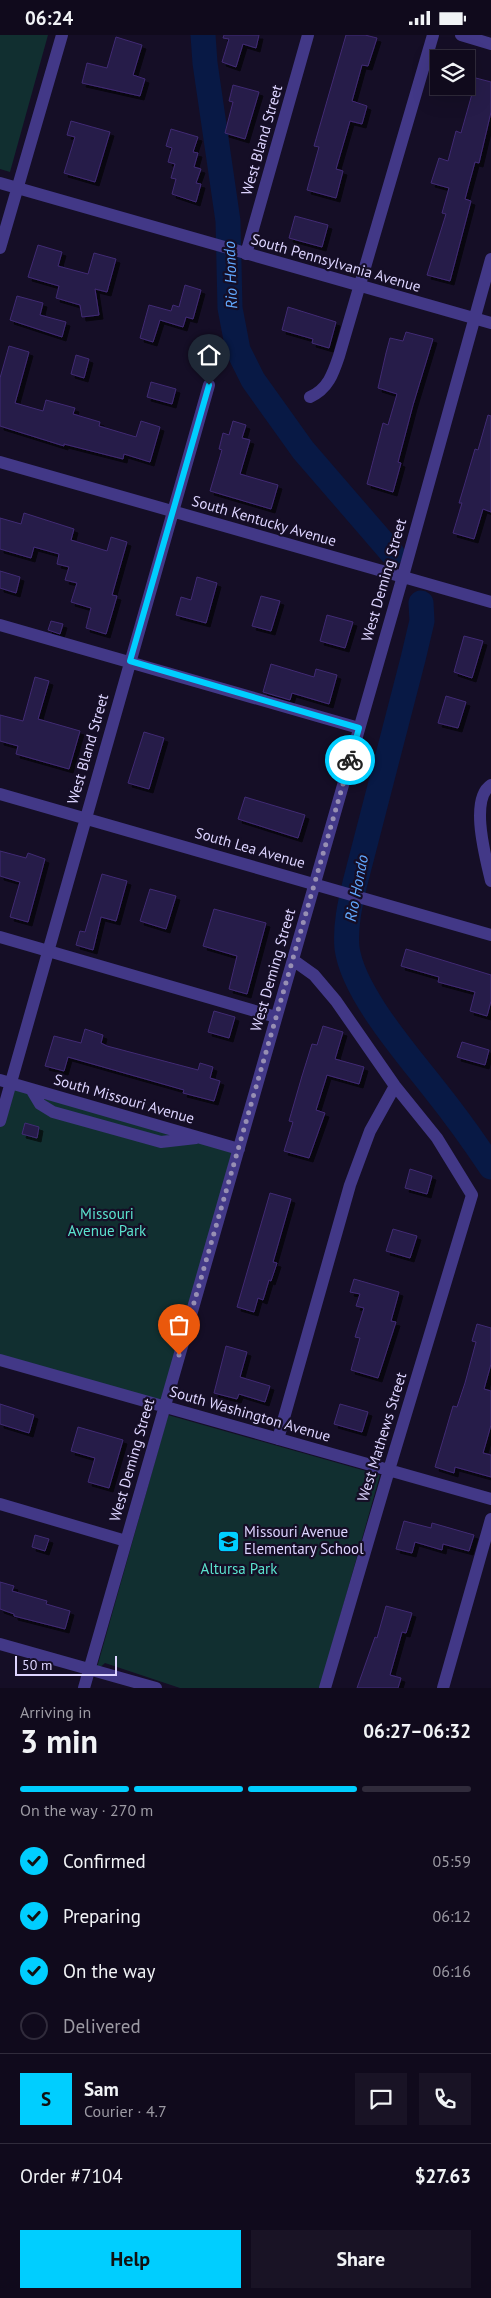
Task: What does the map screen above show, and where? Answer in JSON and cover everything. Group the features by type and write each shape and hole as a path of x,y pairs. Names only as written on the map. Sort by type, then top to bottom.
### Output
{"street":[{"path":"0,248 62,35"},
{"name":"West Bland Street","path":"246,254 308,35"},
{"path":"310,397 319,393 327,385 333,374 433,35"},
{"path":"461,35 491,44"},
{"name":"South Pennsylvania Avenue","path":"0,183 218,247 491,323"},
{"name":"West Deming Street","path":"84,1688 403,577 491,259"},
{"name":"West Bland Street","path":"0,1121 5,1082 49,950 209,385"},
{"name":"South Kentucky Avenue","path":"0,462 491,602"},
{"path":"0,625 359,728"},
{"path":"491,785 484,790 480,798 482,836 491,881"},
{"name":"South Lea Avenue","path":"0,794 341,892 491,932"},
{"path":"0,937 276,1017"},
{"path":"278,1439 350,1185 370,1131 395,1086 325,988 314,975 293,960"},
{"name":"South Missouri Avenue","path":"5,1082 238,1149"},
{"name":"West Mathews Street","path":"325,1688 388,1470 472,1195 437,1138 395,1086"},
{"name":"South Washington Avenue","path":"0,1360 491,1499"},
{"path":"0,1504 126,1541"},
{"path":"443,1688 491,1519"},
{"path":"0,1644 156,1688"}],"green space":[{"path":"0,35 48,35 10,172 0,169"},
{"name":"Missouri Avenue Park","path":"11,1084 239,1149 164,1407 0,1360 0,1121"},
{"name":"Altursa Park","path":"168,1415 380,1475 320,1688 180,1688 105,1663 96,1671"}],"building":[{"path":"224,35 259,35 256,48 243,44 236,67 222,62 229,39 223,38"},
{"path":"346,35 365,35 377,38 368,66 362,65 352,101 367,106 362,124 350,121 336,169 343,171 336,198 307,190 319,147 314,146"},
{"path":"116,37 142,45 133,75 145,79 140,96 82,83 87,63 107,68"},
{"path":"475,78 491,82 491,112 479,163 475,162 465,199 471,201 450,281 427,275 446,214 442,213 449,188 431,183 439,158 448,161 456,131 461,133 472,95 475,95"},
{"path":"233,85 259,92 245,139 225,133 233,102 229,101"},
{"path":"71,121 110,132 95,182 64,173 75,137 67,135"},
{"path":"171,129 198,137 193,152 198,153 194,167 201,169 196,183 201,184 196,202 172,194 176,179 171,178 175,164 168,162 172,148 166,146"},
{"path":"295,216 328,225 322,247 289,238"},
{"path":"38,245 62,252 58,266 88,274 94,253 116,259 107,292 95,289 99,315 82,317 80,305 56,298 59,286 28,277"},
{"path":"185,285 201,290 193,319 186,317 183,327 160,320 153,342 140,338 149,305 171,311 173,305 179,307"},
{"path":"17,296 43,303 40,315 66,322 62,337 10,320"},
{"path":"288,307 336,322 329,348 312,343 313,339 282,330"},
{"path":"406,332 433,339 398,462 401,463 393,492 367,484 383,423 388,425 397,394 378,388 386,353 390,338 403,341"},
{"path":"9,346 29,352 15,403 43,411 46,400 75,408 73,414 100,422 99,426 136,437 141,421 160,427 150,462 124,454 123,459 64,444 64,446 0,426 0,378"},
{"path":"76,355 89,359 84,378 71,374"},
{"path":"151,382 176,389 172,404 147,397"},
{"path":"488,415 491,416 491,512 483,509 474,539 453,533 462,503 459,503 475,449 478,450"},
{"path":"233,421 246,425 242,438 250,440 240,474 278,485 271,509 210,491 222,450 219,449 223,433 229,435"},
{"path":"24,513 74,529 71,540 107,551 111,537 127,542 112,595 117,596 106,634 86,628 91,608 71,602 77,583 65,580 69,567 57,564 59,554 34,547 31,558 0,549 0,518 21,524"},
{"path":"0,571 20,577 16,593 0,588"},
{"path":"197,577 217,583 206,623 176,615 181,597 191,600"},
{"path":"261,596 280,601 271,631 252,626"},
{"path":"327,615 353,622 345,648 320,641"},
{"path":"51,621 63,624 60,634 48,630"},
{"path":"464,636 483,641 472,678 454,672"},
{"path":"271,664 314,677 316,669 337,675 329,704 292,693 290,700 263,692"},
{"path":"35,677 49,681 38,719 80,731 69,769 16,754 18,746 0,741 0,715 23,721"},
{"path":"446,696 466,702 458,728 438,723"},
{"path":"144,732 164,738 149,789 128,783"},
{"path":"245,797 305,815 298,838 238,819"},
{"path":"0,851 26,858 28,853 45,859 28,922 10,917 20,882 0,876"},
{"path":"102,874 127,881 116,921 101,917 93,950 76,945 80,931 85,932"},
{"path":"150,889 176,896 166,929 140,921"},
{"path":"214,909 266,923 247,994 229,989 237,956 203,946"},
{"path":"406,949 491,975 491,1001 487,1016 470,1011 475,992 438,982 439,977 401,966"},
{"path":"214,1011 235,1017 229,1038 208,1032"},
{"path":"323,1026 343,1032 335,1059 364,1067 359,1084 327,1075 316,1110 325,1113 309,1158 284,1151 293,1122 289,1121 302,1076 312,1044 317,1045"},
{"path":"85,1029 103,1035 101,1043 107,1046 198,1070 200,1063 213,1067 210,1078 220,1081 214,1101 183,1093 184,1090 68,1057 64,1071 45,1066 54,1036 81,1043"},
{"path":"462,1042 489,1050 485,1065 457,1057"},
{"path":"25,1123 39,1127 37,1138 22,1134"},
{"path":"410,1169 432,1176 427,1194 405,1188"},
{"path":"270,1193 291,1199 273,1262 277,1263 263,1300 258,1298 254,1312 237,1307"},
{"path":"393,1229 417,1236 410,1258 386,1251"},
{"path":"354,1279 399,1292 391,1321 396,1322 378,1378 351,1370 360,1338 355,1337 364,1308 356,1306 360,1294 350,1292"},
{"path":"477,1324 491,1328 491,1364 484,1389 491,1391 491,1425 483,1453 491,1455 491,1477 455,1467 454,1473 435,1467 453,1406 457,1407 465,1383 476,1342 472,1341"},
{"path":"226,1346 247,1352 240,1377 270,1386 265,1402 239,1394 237,1399 214,1393"},
{"path":"0,1404 34,1415 29,1433 0,1424"},
{"path":"340,1404 368,1412 362,1432 334,1424"},
{"path":"78,1427 123,1440 109,1488 88,1482 95,1458 71,1451"},
{"path":"404,1521 431,1528 432,1523 474,1535 469,1551 443,1544 442,1550 415,1542 412,1553 396,1549"},
{"path":"35,1535 49,1539 45,1551 32,1547"},
{"path":"0,1582 14,1586 12,1591 47,1601 46,1604 70,1611 65,1629 14,1616 14,1614 0,1609"},
{"path":"386,1606 412,1613 406,1633 402,1632 390,1675 401,1678 398,1688 357,1688 375,1637 377,1638"}],"waterway":[{"name":"Rio Hondo","path":"203,35 205,63 228,221 230,308 238,350 253,380 303,450 392,553"},
{"name":"Rio Hondo","path":"421,603 422,621 351,899 347,923 347,948 351,966 370,1003 396,1041 457,1118 491,1167"}],"way so far":[{"path":"179,1355 350,760"}],"place":[{"name":"Missouri Avenue Elementary School","path":"228,1541"}],"route":[{"path":"209,385 130,661 359,728 350,760"}]}
